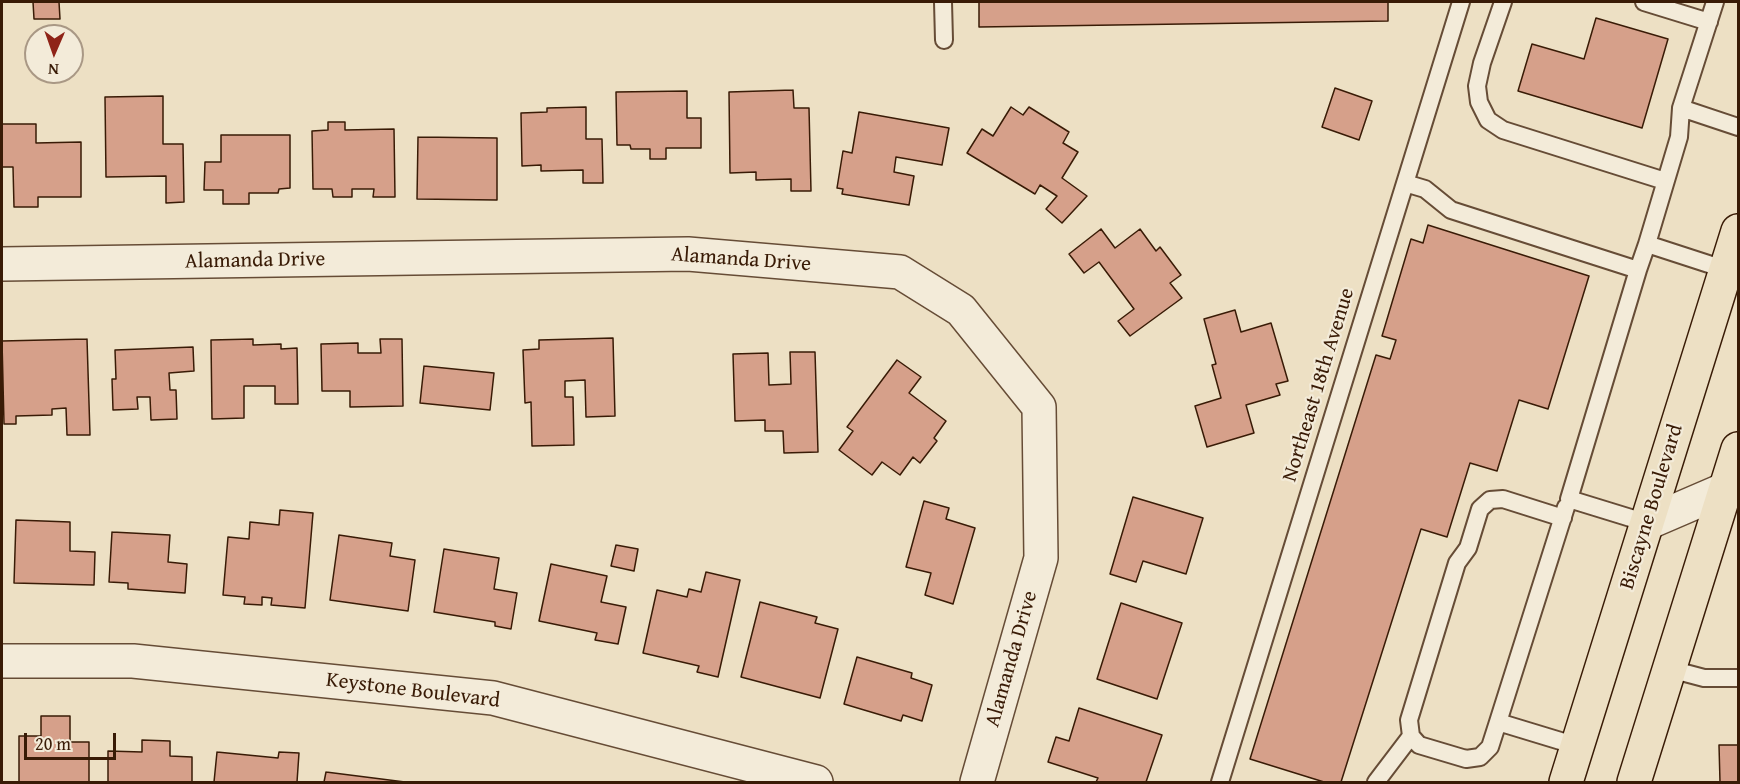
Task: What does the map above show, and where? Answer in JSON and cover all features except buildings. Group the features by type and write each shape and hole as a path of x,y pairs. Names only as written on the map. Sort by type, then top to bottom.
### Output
{"main road":[{"name":"Biscayne Boulevard","path":"1566,783 1738,231"},
{"path":"1634,783 1670,669 1732,489 1738,449"}],"street":[{"name":"Alamanda Drive","path":"2,264 688,254 900,272 961,310 1039,407 1041,558 977,783"},
{"path":"1647,523 1732,489"},
{"name":"Keystone Boulevard","path":"2,661 133,661 493,698 816,783"}],"lane":[{"path":"943,2 944,40"},
{"name":"Northeast 18th Avenue","path":"1220,783 1461,2"},
{"path":"1503,2 1482,63 1477,86 1479,102 1488,120 1503,130 1665,182"},
{"path":"1644,2 1709,22"},
{"path":"1563,518 1503,499 1490,500 1480,509 1468,548 1457,562 1409,720 1411,736 1419,745 1466,759 1480,757 1490,747 1563,518 1569,499 1647,244 1679,137 1682,108 1715,2"},
{"path":"1682,108 1738,127"},
{"path":"1405,183 1425,189 1451,210 1638,270"},
{"path":"1647,244 1726,270"},
{"path":"1569,499 1647,523"},
{"path":"1670,669 1704,678 1738,678"},
{"path":"1498,722 1577,746"},
{"path":"1376,783 1411,736"}]}
